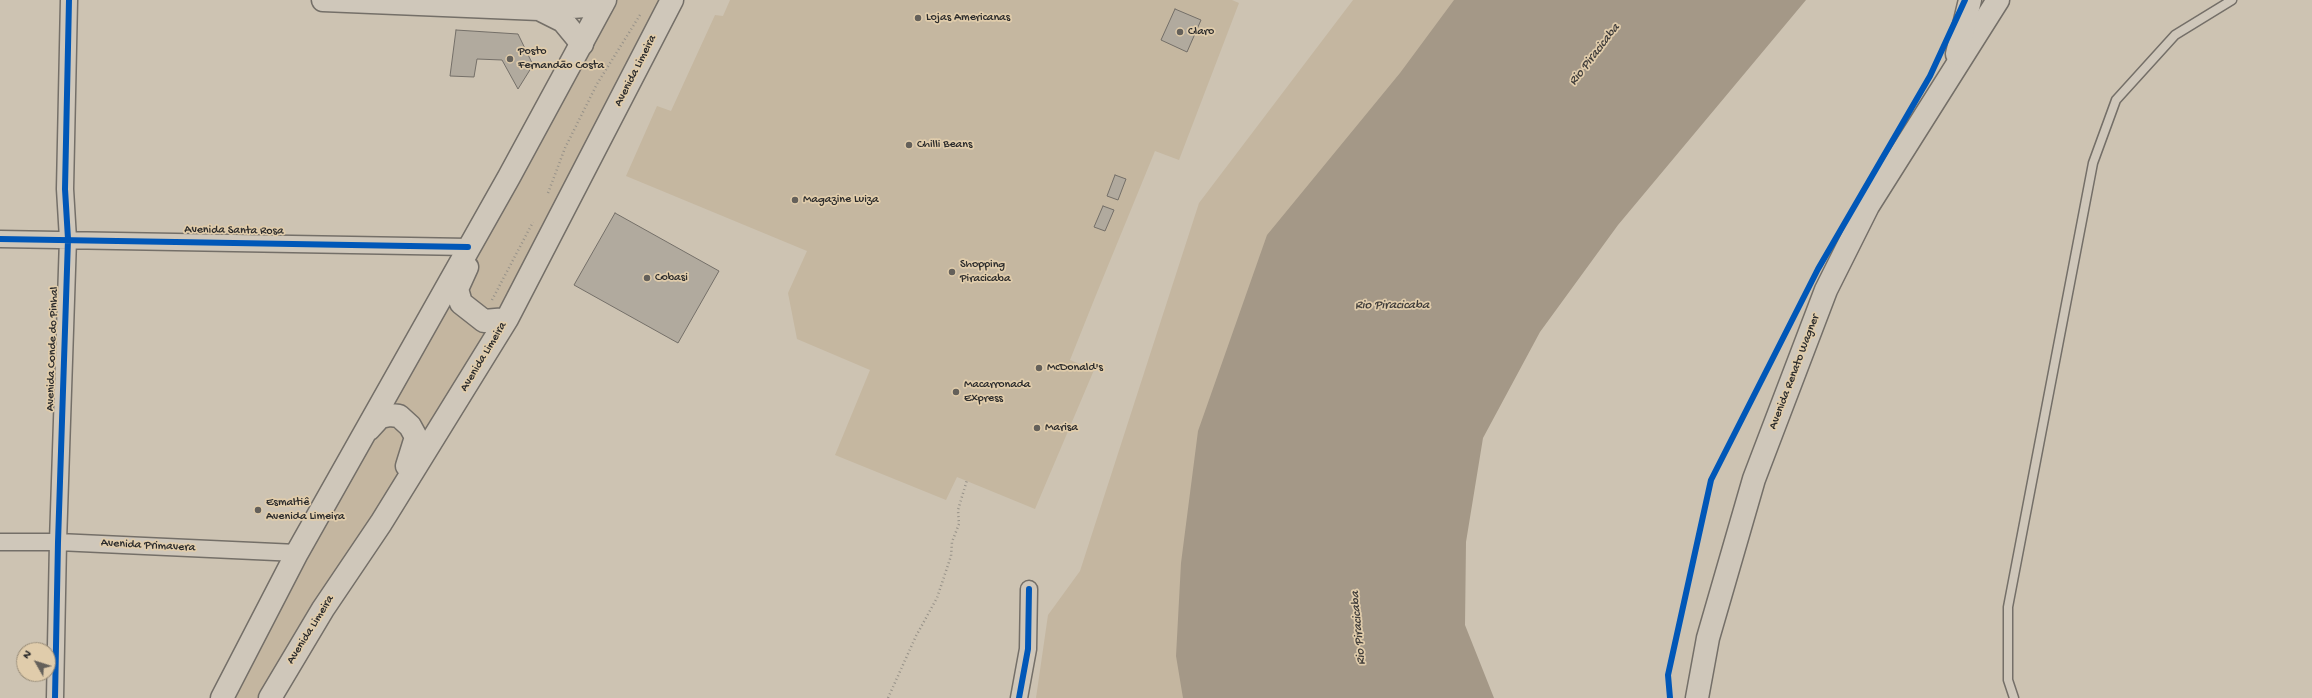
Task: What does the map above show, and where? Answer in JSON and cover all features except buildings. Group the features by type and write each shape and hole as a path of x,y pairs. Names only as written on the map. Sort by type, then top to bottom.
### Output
{"main road":[{"path":"323,0 539,9 606,2"},
{"name":"Avenida Limeira","path":"270,698 323,609 381,523 507,319 672,0"},
{"path":"1955,63 1970,0"},
{"name":"Avenida Renato Wagner","path":"1955,63 1987,0"},
{"name":"Avenida Renato Wagner","path":"1697,698 1708,638 1754,479 1826,290 1868,206 1955,63 1998,0"},
{"path":"222,698 296,553 509,177 606,2"},
{"path":"539,9 562,21 582,44"},
{"path":"507,319 484,321 480,319 461,303 457,289 509,177"},
{"path":"364,433 380,417 390,415 399,416 410,426 416,437 412,454 381,523"}],"street":[{"name":"Avenida Conde do Pinhal","path":"55,698 58,542 68,239 65,189 69,0"},
{"name":"Avenida Santa Rosa","path":"0,239 468,247"},
{"name":"Avenida Primavera","path":"0,542 58,542 296,553"},
{"path":"1019,698 1028,649 1029,589"}],"lane":[{"path":"2014,698 2008,680 2008,607 2093,163 2116,100 2175,35 2232,0"}],"path":[{"path":"547,195 565,148 597,84 641,14"},
{"path":"480,319 534,221"},
{"path":"888,698 916,636 937,598 951,556 952,542 959,524 958,510 967,480"}],"shaded area":[{"path":"603,0 672,0 507,319 270,698 222,698"},
{"name":"Shopping Piracicaba","path":"730,0 1232,0 1239,3 1179,160 1155,151 1096,295 1070,360 1094,370 1035,509 957,477 946,500 835,455 870,370 797,339 788,293 807,251 626,176 657,106 671,111 715,15 723,16"},
{"path":"1353,0 1472,0 1234,698 1036,698 1048,615 1080,571 1199,203"}],"water":[{"name":"Rio Piracicaba","path":"1454,0 1806,0 1618,225 1540,332 1483,438 1466,542 1465,625 1494,698 1183,698 1176,656 1181,563 1198,431 1267,235 1400,73"}],"cycle path":[{"path":"55,698 58,542 68,239 65,189 69,0"},
{"path":"1670,698 1668,675 1711,480 1818,269 1930,76 1965,0"},
{"path":"0,239 468,247"},
{"path":"1019,698 1028,649 1029,589"}],"place":[{"name":"Lojas Americanas","path":"918,18"},
{"name":"Claro","path":"1180,32"},
{"name":"Posto Fernandão Costa","path":"510,59"},
{"name":"Chilli Beans","path":"909,145"},
{"name":"Magazine Luiza","path":"795,200"},
{"name":"Shopping Piracicaba","path":"952,272"},
{"name":"Cobasi","path":"647,278"},
{"name":"McDonald's","path":"1039,368"},
{"name":"Macarronada Express","path":"956,392"},
{"name":"Marisa","path":"1037,428"},
{"name":"Esmaltiê Avenida Limeira","path":"258,510"}]}
